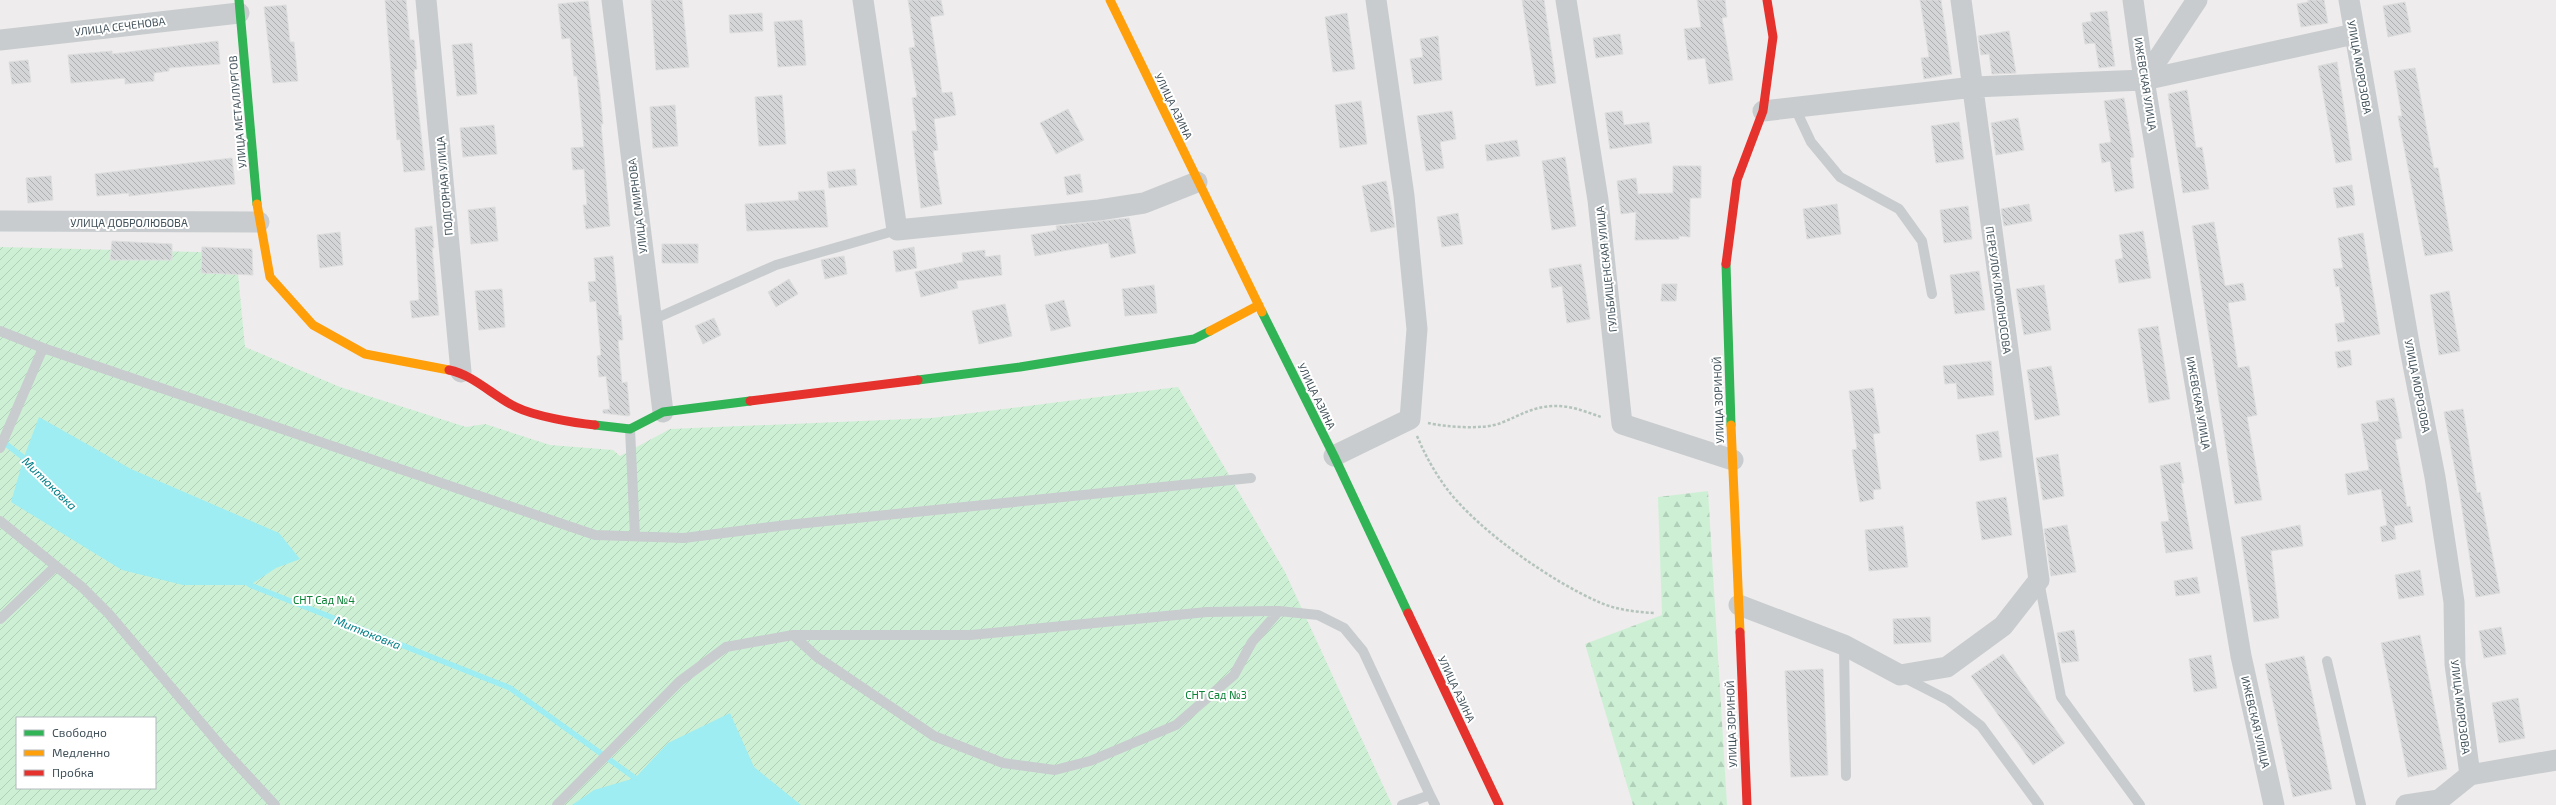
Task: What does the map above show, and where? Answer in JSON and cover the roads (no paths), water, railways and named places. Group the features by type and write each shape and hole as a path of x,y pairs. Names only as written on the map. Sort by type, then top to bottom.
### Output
{"main road":[{"name":"УЛИЦА АЗИНА","path":"1110,0 1197,182 1334,456 1499,805"},
{"name":"УЛИЦА ЗОРИНОЙ","path":"1747,805 1725,268 1737,180 1763,111 1773,37 1767,0"},
{"name":"УЛИЦА МЕТАЛЛУРГОВ","path":"239,6 259,222 270,277 313,325 365,354 461,372"},
{"path":"461,372 517,408 576,423 630,429 663,412 1020,367 1194,339 1259,305"}],"street":[{"name":"ПОДГОРНАЯ УЛИЦА","path":"426,0 461,372"},
{"name":"УЛИЦА СМИРНОВА","path":"612,0 650,322 663,412"},
{"path":"863,0 897,230 1099,210 1144,204 1197,182"},
{"path":"1334,456 1410,419 1417,329 1404,196 1376,0"},
{"name":"ГУЛЬБИЩЕНСКАЯ УЛИЦА","path":"1566,0 1598,200 1622,424 1733,460"},
{"name":"ПЕРЕУЛОК ЛОМОНОСОВА","path":"1961,0 1974,87 1976,126 2039,580"},
{"name":"ИЖЕВСКАЯ УЛИЦА","path":"2133,0 2144,80 2241,656 2274,805"},
{"path":"2144,80 2197,0"},
{"name":"УЛИЦА МОРОЗОВА","path":"2349,0 2435,477 2454,602 2455,664 2470,775"},
{"name":"УЛИЦА СЕЧЕНОВА","path":"0,40 239,6"},
{"path":"1763,111 1974,87 2144,80 2354,34"},
{"name":"УЛИЦА ДОБРОЛЮБОВА","path":"0,221 259,222"},
{"path":"1739,605 1844,645 1900,675 1947,667 2003,626 2039,580"},
{"path":"2406,805 2439,800 2470,775 2556,760"}],"lane":[{"path":"1795,108 1811,142 1840,177 1900,209 1922,241 1932,294"},
{"path":"650,322 776,265 897,230"},
{"path":"0,331 43,348 595,535 684,538 787,525 1251,478"},
{"path":"0,448 43,348"},
{"path":"630,429 635,536"},
{"path":"0,521 82,587 109,614 225,751 276,805"},
{"path":"0,619 56,566"},
{"path":"2039,580 2061,697 2140,805"},
{"path":"793,635 817,657 934,736 1003,763 1055,770 1090,761 1176,725 1234,675 1252,642 1279,611"},
{"path":"557,805 680,681 726,647 793,635 971,635 1207,612 1279,611 1318,615 1344,628 1358,645 1435,805"},
{"path":"1844,645 1846,776"},
{"path":"2327,661 2361,805"},
{"path":"1900,675 1948,700 1981,726 2039,805"},
{"path":"1402,805 1430,795"}],"water":[{"path":"39,417 131,469 279,533 300,559 276,568 250,585 183,585 122,570 11,502 24,457"},
{"path":"730,713 754,767 801,805 572,805 594,790 635,778 668,743"}],"waterway":[{"name":"Митюковка","path":"1,440 29,462"},
{"name":"Митюковка","path":"244,580 250,585 510,688 635,778"}],"park label":[{"name":"СНТ Сад №4","path":"324,599"},
{"name":"СНТ Сад №3","path":"1216,694"}]}
